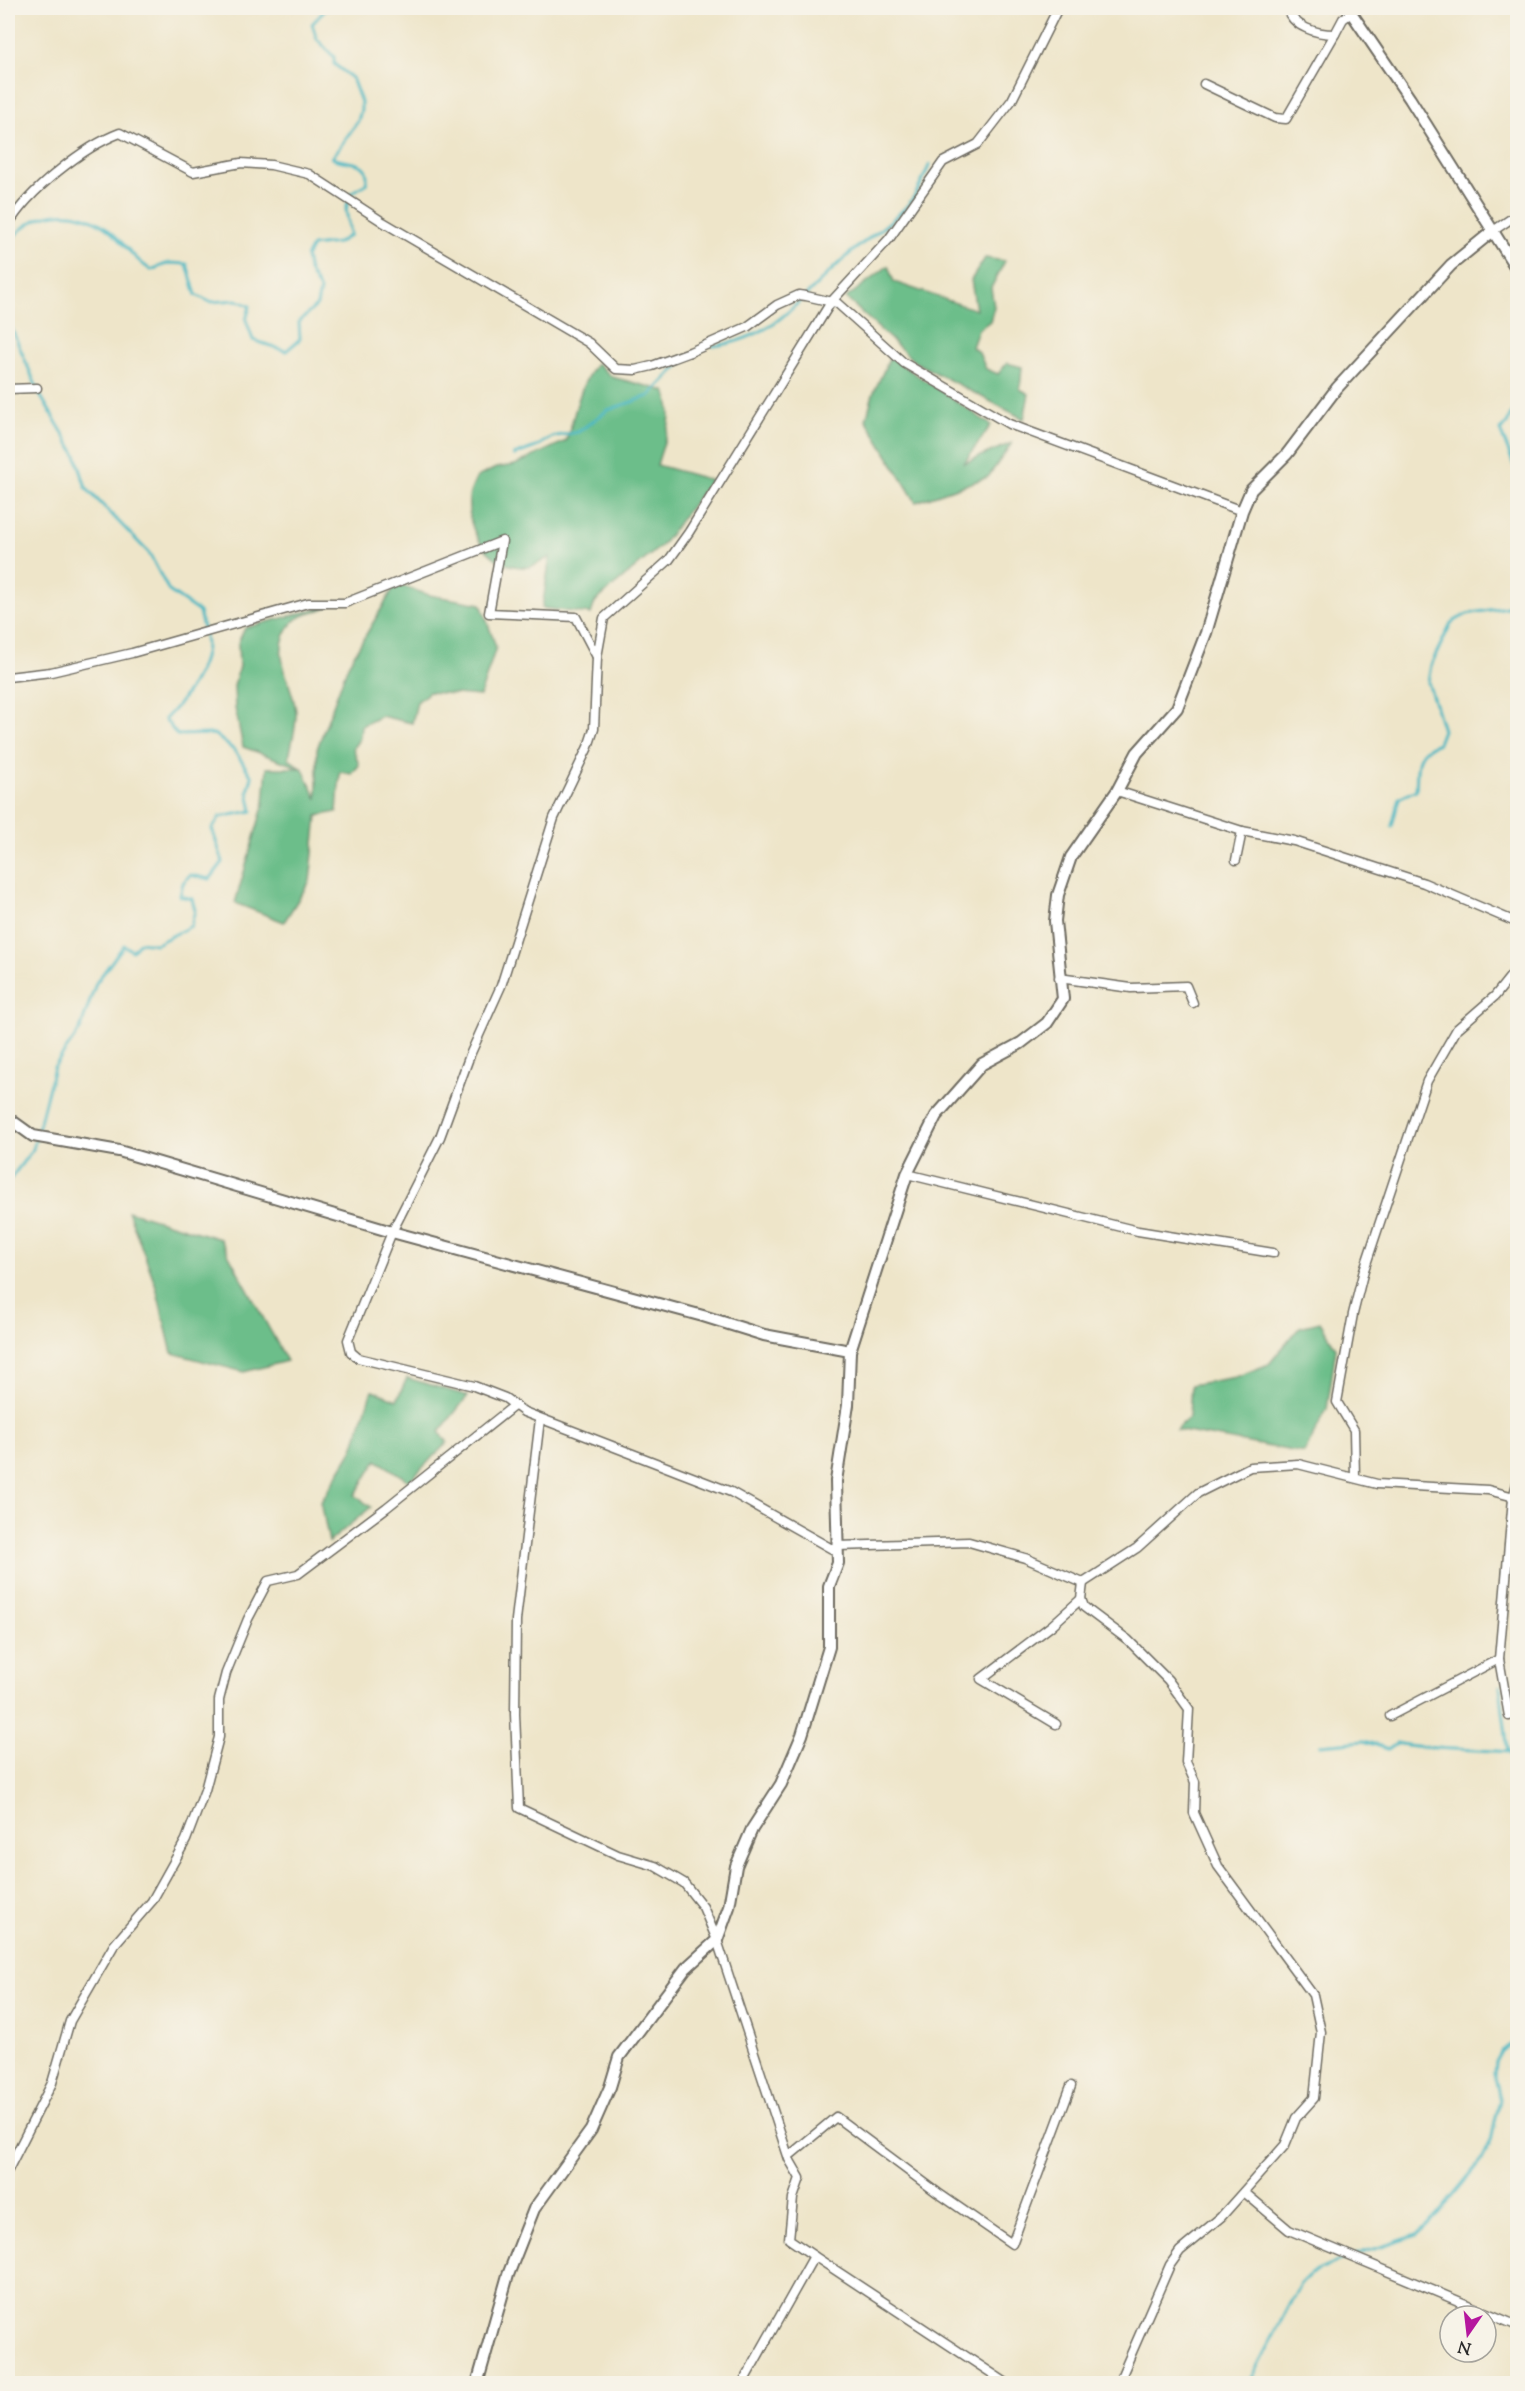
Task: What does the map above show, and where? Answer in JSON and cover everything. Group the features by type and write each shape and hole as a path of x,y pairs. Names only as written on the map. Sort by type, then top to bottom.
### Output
{"street":[{"path":"1058,8 1012,100 978,144 943,162 889,239 831,302 689,532 669,560 604,618 597,657 594,729 588,747 554,818 501,986 470,1055 440,1137 392,1232 348,1340 351,1352 358,1358 484,1389 505,1398 540,1419 731,1492 832,1549 837,1546 969,1542 1025,1558 1083,1583"},
{"path":"1287,8 1296,22 1322,34 1335,34"},
{"path":"1204,84 1275,118 1286,119 1343,18 1350,10 1410,99 1518,271"},
{"path":"8,225 17,210 58,173 100,141 120,133 193,172 241,163 271,165 309,174 383,222 589,343 616,369 635,370 690,352 747,327 777,305 799,295 837,303 904,363 1009,424 1242,511"},
{"path":"477,2384 508,2275 534,2209 591,2130 610,2087 618,2057 686,1968 717,1940 729,1907 736,1866 752,1829 781,1784 802,1735 829,1647 829,1586 838,1563 836,1481 848,1405 850,1351 907,1174 936,1116 982,1064 1021,1042 1047,1023 1063,999 1059,978 1055,921 1058,895 1071,857 1117,791 1137,753 1177,708 1206,633 1242,511 1251,490 1287,454 1337,388 1451,265 1518,214"},
{"path":"8,389 37,388"},
{"path":"8,677 51,672 132,653 308,603 345,603 502,541 489,613 576,617 597,657"},
{"path":"1117,791 1242,831 1294,841 1434,886 1518,922"},
{"path":"1236,860 1242,831"},
{"path":"1356,1478 1354,1430 1336,1402 1364,1270 1426,1081 1457,1029 1495,996 1518,967"},
{"path":"1059,978 1131,988 1186,986 1193,1003"},
{"path":"8,1118 33,1136 119,1151 392,1232 703,1316 764,1335 850,1351"},
{"path":"907,1174 1138,1231 1273,1253"},
{"path":"8,2170 52,2083 70,2021 114,1945 152,1901 186,1840 205,1790 219,1737 219,1700 226,1673 248,1619 268,1581 298,1574 386,1508 515,1405"},
{"path":"540,1419 516,1620 515,1714 519,1808 618,1855 655,1866 684,1883 703,1908 717,1940 789,2156 800,2178 794,2198 789,2239 1008,2384"},
{"path":"1118,2384 1170,2265 1180,2251 1221,2217 1285,2145 1296,2118 1314,2098 1321,2032 1313,1995 1218,1866 1194,1813 1195,1782 1186,1762 1189,1709 1168,1680 1128,1640 1084,1607 1081,1599 1083,1583 1137,1548 1198,1493 1250,1467 1298,1464 1377,1484 1488,1490 1515,1498"},
{"path":"1509,1716 1499,1659 1518,1480"},
{"path":"1056,1724 981,1679 1052,1626 1081,1599"},
{"path":"1390,1716 1499,1659"},
{"path":"789,2156 836,2117 1012,2244 1071,2086"},
{"path":"1244,2192 1289,2230 1518,2326"},
{"path":"741,2384 814,2256"}],"green space":[{"path":"985,258 1005,261 991,288 994,307 990,321 978,330 972,347 979,353 986,369 998,374 1007,363 1022,367 1020,389 1029,394 1024,419 915,362 846,298 888,266 894,282 976,310 971,280"},
{"path":"890,357 991,425 964,463 1012,443 988,477 916,502 866,420 873,394"},
{"path":"597,363 612,377 665,391 670,419 657,465 711,480 662,545 595,602 591,614 542,608 550,557 529,567 515,566 493,556 484,547 472,524 469,512 470,494 477,477 496,468 515,465 566,441 581,391"},
{"path":"396,584 429,595 481,604 496,647 480,696 429,692 417,702 412,723 381,716 361,726 360,738 353,748 359,765 352,774 340,772 337,812 317,816 310,881 284,922 235,903 264,803 267,768 301,768 243,747 235,708 234,686 239,666 238,643 245,628 331,605 306,614 293,622 282,644 284,667 296,712 289,759 303,769 317,799 317,749 348,665"},
{"path":"128,1211 220,1239 287,1361 244,1372 172,1353 155,1283"},
{"path":"1320,1322 1336,1348 1327,1409 1304,1453 1176,1430 1189,1417 1191,1385 1236,1377 1269,1364 1300,1327"},
{"path":"407,1378 468,1396 439,1432 448,1442 409,1481 377,1460 355,1495 371,1507 329,1542 321,1502 353,1449 372,1390 397,1400"}],"waterway":[{"path":"8,245 17,233 42,217 56,214 84,217 111,232 151,270 169,263 187,264 196,295 210,302 237,300 250,306 246,320 253,340 286,351 300,339 299,322 317,305 320,290 309,271 306,257 312,246 338,243 350,235 346,209 351,193 366,184 366,170 362,166 332,158 358,121 361,110 361,102 352,78 334,64 334,57 317,39 312,24 325,10 332,8"},
{"path":"713,346 755,334 788,312 848,255 905,208 916,193 930,164"},
{"path":"8,320 40,395 76,455 86,488 149,553 169,591 199,612 206,645 202,664 185,695 165,719 177,735 214,734 235,751 252,777 248,791 252,811 220,817 212,829 223,862 210,879 190,875 183,883 180,896 192,899 195,910 191,926 156,944 140,942 132,951 124,945 96,983 80,1030 54,1067 33,1149 8,1182"},
{"path":"514,455 536,447 552,437 578,432 608,410 649,396 687,357"},
{"path":"1518,397 1507,424 1500,430 1518,475"},
{"path":"1392,826 1399,798 1416,790 1417,767 1421,755 1438,743 1443,730 1428,682 1431,665 1451,623 1467,614 1518,605"},
{"path":"1500,1686 1508,1752"},
{"path":"1320,1745 1364,1741 1388,1749 1396,1743 1508,1752 1518,1766"},
{"path":"1355,2255 1417,2235 1430,2223 1482,2160 1491,2141 1500,2099 1494,2073 1495,2062 1501,2051 1518,2040"},
{"path":"1248,2384 1300,2284 1310,2274 1349,2257"}]}
